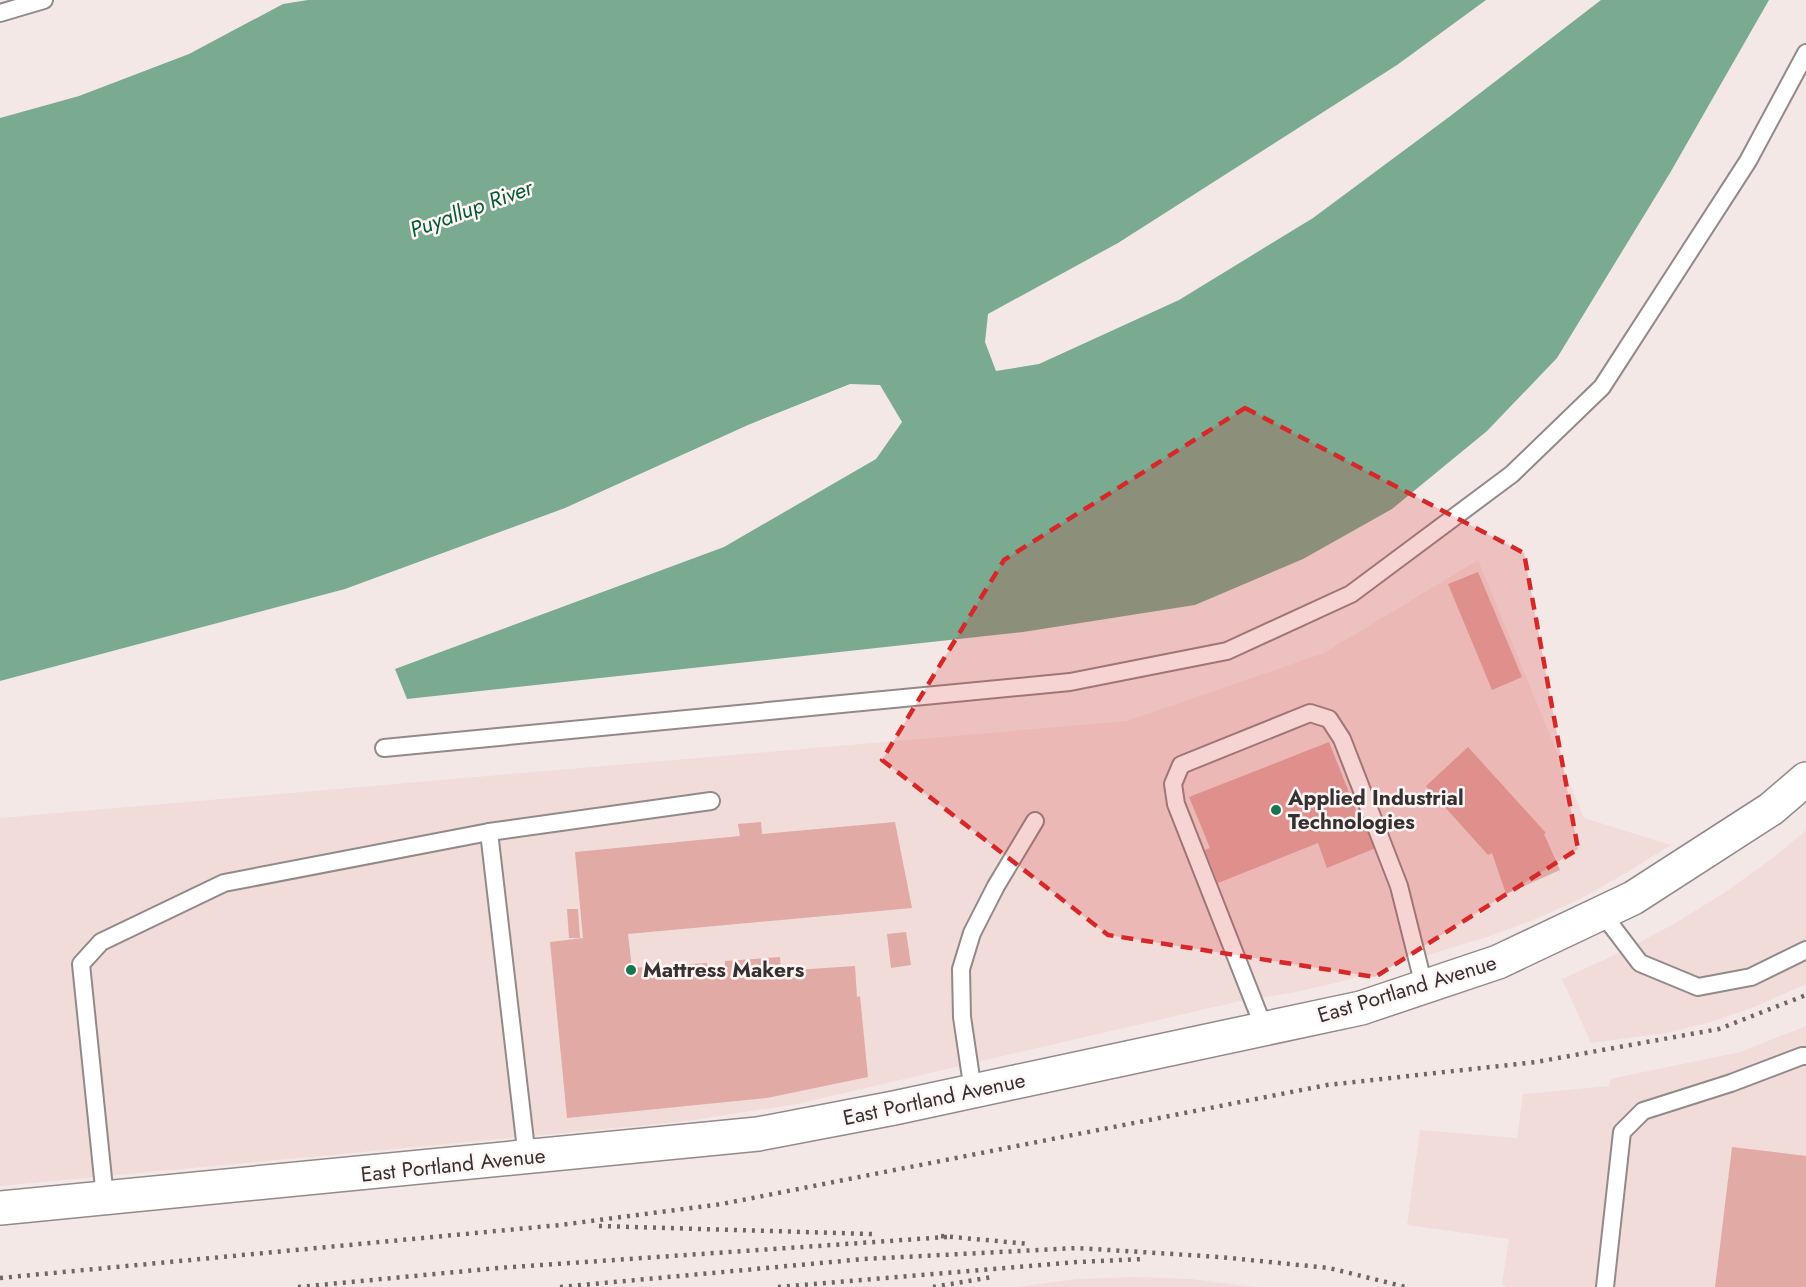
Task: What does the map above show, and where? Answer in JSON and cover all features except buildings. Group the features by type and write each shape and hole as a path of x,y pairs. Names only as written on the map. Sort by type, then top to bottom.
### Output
{"street":[{"name":"East Portland Avenue","path":"0,1208 758,1134 973,1091 1361,1008 1498,962 1633,898 1771,809 1806,779"}],"lane":[{"path":"0,13 44,0"},
{"path":"384,748 1070,681 1227,651 1351,594 1512,474 1602,387 1748,161 1806,52"},
{"path":"1264,1029 1176,804 1173,784 1181,765 1310,713 1329,718 1342,739 1399,886 1424,986"},
{"path":"105,1198 81,964 101,942 224,883 489,832 711,801"},
{"path":"973,1091 962,1017 961,969 972,933 1035,821"},
{"path":"489,832 527,1158"},
{"path":"1602,913 1640,963 1698,987 1751,977 1806,950"},
{"path":"1605,1287 1622,1132 1643,1111 1806,1056"}],"highlighted area":[{"path":"1245,408 1524,553 1578,849 1375,977 1108,935 882,760 1004,560"}],"shaded area":[{"path":"1478,560 1584,818 1671,845 1580,899 1531,921 1487,937 1340,982 1240,1001 797,1104 681,1122 0,1186 0,818 1127,721 1324,653"},
{"path":"1806,830 1806,984 1754,1007 1711,1022 1666,1033 1591,1043 1562,979 1674,924 1727,891 1778,854"},
{"path":"1806,1026 1806,1287 1508,1287 1502,1284 1509,1239 1407,1225 1420,1130 1517,1138 1523,1094 1609,1086 1610,1079 1740,1052"},
{"path":"1134,1277 1191,1279 1254,1287 1016,1287 1077,1279"}],"water":[{"name":"Puyallup River","path":"308,0 1486,0 1397,65 1118,243 988,314 985,342 996,371 1039,364 1179,300 1313,218 1601,0 1769,0 1670,173 1557,358 1487,431 1392,509 1303,559 1195,605 1023,632 407,699 395,669 724,547 876,459 902,422 880,385 850,384 748,425 565,508 345,589 0,681 0,118 79,96 189,54 283,4"}],"railway":[{"path":"0,1278 560,1225 722,1204 1327,1085 1536,1062 1719,1029 1806,995"},
{"path":"599,1226 872,1234"},
{"path":"941,1236 1030,1244"},
{"path":"298,1287 498,1268 947,1237"},
{"path":"560,1287 864,1259 1077,1248 1220,1257 1329,1268 1406,1287"},
{"path":"778,1287 1078,1262 1143,1259"},
{"path":"933,1287 992,1277"}],"place":[{"name":"Applied Industrial Technologies","path":"1276,810"},
{"name":"Mattress Makers","path":"631,970"}]}
